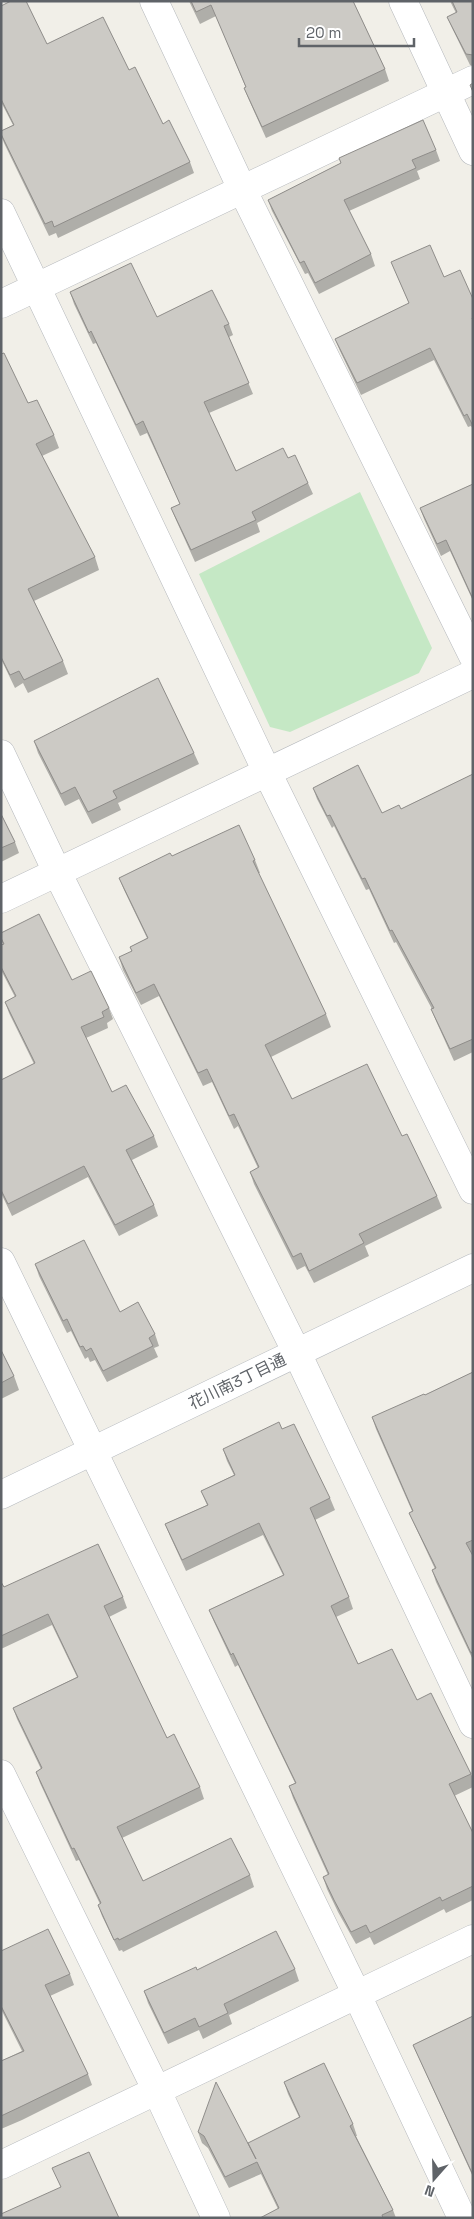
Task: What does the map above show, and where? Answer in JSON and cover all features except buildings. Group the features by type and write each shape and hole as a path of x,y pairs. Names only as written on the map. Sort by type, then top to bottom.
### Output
{"street":[{"path":"154,1 242,190 473,656"},
{"path":"403,1 473,151"},
{"path":"1,304 473,80"},
{"path":"1,213 267,772 473,1190"},
{"path":"1,899 473,674"},
{"path":"1,754 57,872 297,1352 473,1724"},
{"path":"1,1262 94,1450 462,2218"},
{"name":"花川南3丁目通","path":"1,1494 473,1268"},
{"path":"1,1774 216,2218"},
{"path":"1,2165 473,1939"}],"green space":[{"path":"360,492 432,648 419,673 290,732 270,727 199,574"}]}
